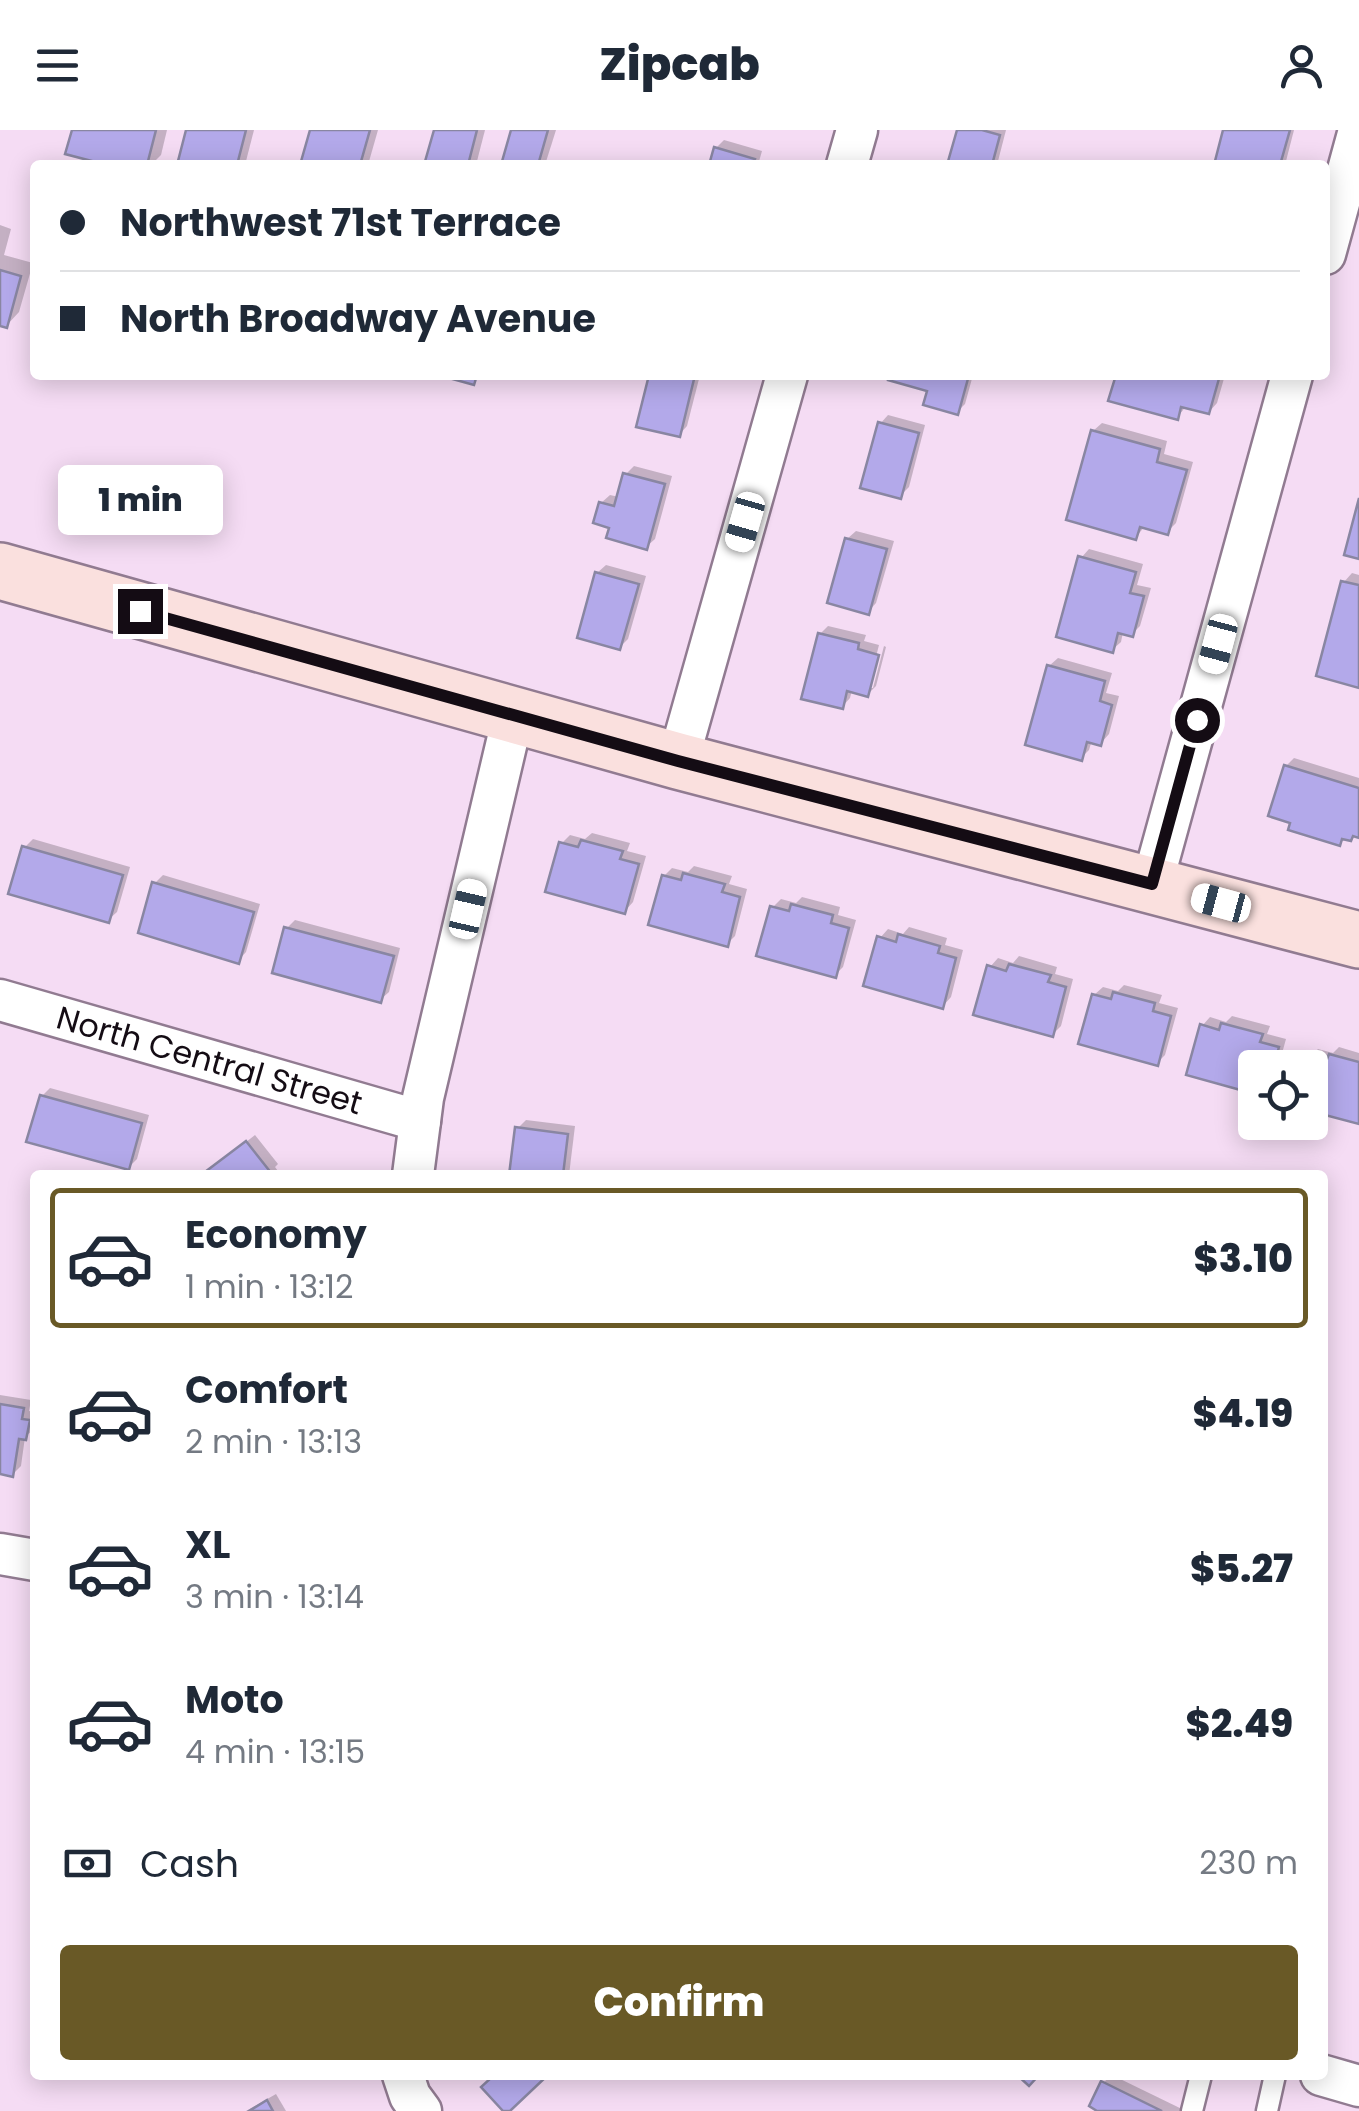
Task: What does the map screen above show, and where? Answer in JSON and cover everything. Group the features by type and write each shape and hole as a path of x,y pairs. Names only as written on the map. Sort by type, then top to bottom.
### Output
{"main road":[{"path":"0,572 678,761 1359,940"}],"street":[{"path":"848,160 857,130"},
{"path":"1330,236 1359,130"},
{"path":"678,761 786,380"},
{"path":"1152,884 1291,380"},
{"path":"414,1170 420,1121 513,716"},
{"name":"North Central Street","path":"0,1000 420,1121"},
{"path":"0,1554 30,1559"},
{"path":"1328,2077 1359,2086"},
{"path":"405,2080 410,2096 422,2111"}],"lane":[{"path":"1192,2111 1200,2080"},
{"path":"1266,2111 1274,2080"}],"building":[{"path":"72,130 156,130 148,160 88,160 65,154"},
{"path":"186,130 246,130 238,160 178,160"},
{"path":"310,130 370,130 361,160 301,160"},
{"path":"434,130 477,130 469,160 425,160"},
{"path":"511,130 548,130 539,160 502,160"},
{"path":"957,130 1000,135 993,160 948,160"},
{"path":"1223,130 1290,130 1281,160 1215,160"},
{"path":"714,147 755,159 755,160 710,160"},
{"path":"0,270 21,276 7,328 0,326"},
{"path":"648,380 694,380 680,437 636,427"},
{"path":"888,380 968,380 958,415 923,405 927,391"},
{"path":"1114,380 1219,380 1209,414 1181,407 1178,420 1108,401"},
{"path":"878,422 919,433 901,499 860,488"},
{"path":"1091,430 1160,449 1157,462 1187,470 1168,535 1140,527 1136,540 1066,520"},
{"path":"623,473 665,484 647,550 606,538 609,528 593,523 599,502 614,506"},
{"path":"1359,498 1359,559 1344,555"},
{"path":"845,538 887,549 869,615 827,603"},
{"path":"1078,556 1136,572 1130,593 1144,596 1133,637 1118,633 1113,653 1056,637"},
{"path":"595,572 639,584 620,650 577,638"},
{"path":"1341,581 1359,585 1359,688 1316,676"},
{"path":"818,633 859,643 858,649 879,655 868,697 847,691 843,709 801,699"},
{"path":"1047,665 1105,681 1100,701 1112,705 1101,746 1087,742 1082,761 1025,745"},
{"path":"1284,765 1359,788 1359,838 1342,839 1340,846 1288,830 1290,823 1268,816"},
{"path":"581,840 623,851 620,859 639,864 625,914 545,892 559,842 578,847"},
{"path":"22,846 123,875 109,923 8,894"},
{"path":"683,873 725,884 722,892 740,897 728,947 648,925 662,875 681,880"},
{"path":"152,882 254,912 239,964 138,933"},
{"path":"791,904 833,915 831,923 849,928 836,978 756,956 770,906 789,911"},
{"path":"284,927 394,956 381,1003 272,973"},
{"path":"898,934 940,946 938,953 956,958 943,1009 863,986 877,936 896,942"},
{"path":"1009,964 1051,975 1048,982 1066,987 1053,1037 973,1015 987,965 1006,971"},
{"path":"1113,992 1155,1003 1153,1011 1171,1016 1158,1066 1078,1044 1092,994 1111,999"},
{"path":"1221,1023 1263,1034 1260,1042 1279,1047 1278,1050 1238,1050 1238,1089 1186,1075 1200,1024 1219,1030"},
{"path":"1328,1057 1359,1062 1359,1124 1328,1116"},
{"path":"40,1095 142,1123 129,1170 26,1142"},
{"path":"515,1127 568,1134 564,1170 510,1170"},
{"path":"246,1141 269,1170 208,1170"},
{"path":"0,1404 24,1408 22,1419 30,1420 26,1440 19,1439 13,1477 0,1474"},
{"path":"489,2080 543,2080 510,2111 503,2111 481,2087"},
{"path":"1101,2081 1162,2111 1097,2111 1089,2106"},
{"path":"267,2100 273,2111 249,2111"}],"route":[{"path":"140,611 678,761 1152,884 1197,720"}]}
